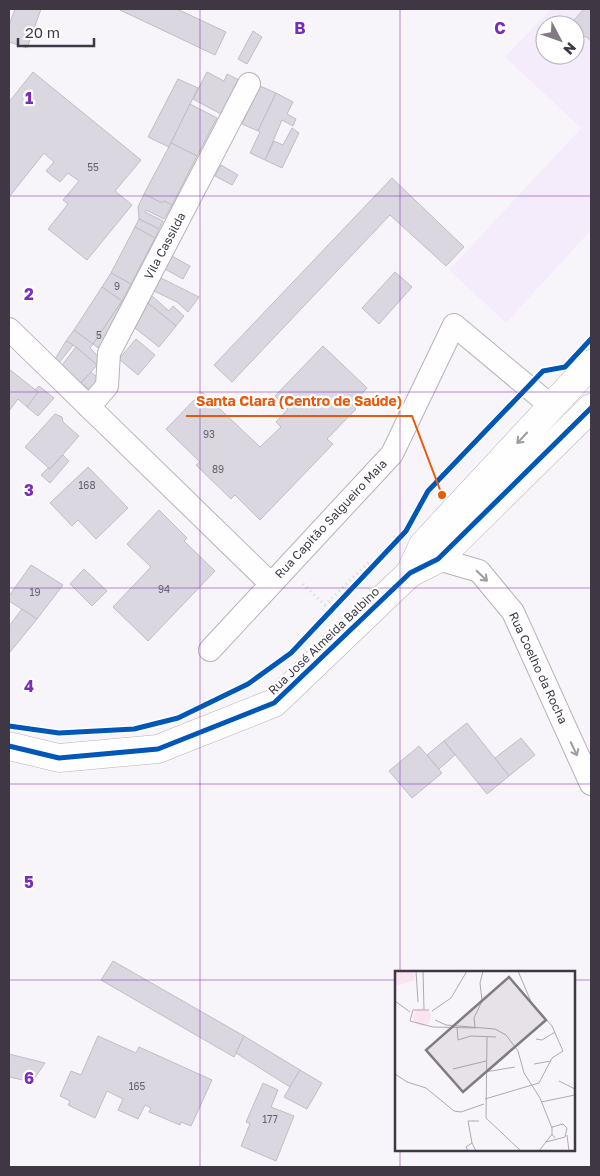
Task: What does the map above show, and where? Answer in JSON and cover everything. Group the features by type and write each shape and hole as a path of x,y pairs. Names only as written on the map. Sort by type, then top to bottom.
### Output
{"street":[{"name":"Vila Cassilda","path":"89,407 107,386 109,353 249,84"},
{"name":"Rua Capitão Salgueiro Maia","path":"210,650 392,454 454,326 551,406"},
{"name":"Rua Capitão Salgueiro Maia","path":"9,329 271,584"},
{"name":"Rua José Almeida Balbino","path":"410,573 423,545 591,364"},
{"path":"551,406 587,412"},
{"name":"Rua José Almeida Balbino","path":"9,746 59,758 158,749 274,703 410,573 438,559 587,412"},
{"name":"Rua Coelho da Rocha","path":"438,559 479,571 514,612 591,784"}],"path":[{"path":"362,578 381,558"},
{"path":"314,594 325,605 370,561"}],"shaded area":[{"path":"551,9 591,9 591,230 506,323 449,270 581,128 505,57 535,26 535,65 585,65 585,15 545,15"}],"building":[{"path":"15,9 41,9 27,48 9,42 9,25"},
{"path":"118,9 177,9 226,32 215,55"},
{"path":"584,9 591,9 591,41 585,36 585,15 579,15"},
{"path":"253,31 262,37 247,64 238,59"},
{"path":"33,72 141,160 115,191 132,205 87,260 48,229 68,204 63,200 79,181 68,173 60,182 46,171 54,162 44,153 9,197 9,102"},
{"path":"207,72 224,81 227,74 239,80 221,114 193,99"},
{"path":"178,79 198,88 169,147 148,137"},
{"path":"260,86 276,93 258,131 242,124"},
{"path":"276,93 293,102 287,114 296,119 293,126 282,120 265,160 250,153"},
{"path":"190,104 217,118 197,156 171,143"},
{"path":"292,128 299,133 282,168 265,160 274,141 283,145"},
{"path":"171,143 197,156 172,205 164,201 162,203 144,194"},
{"path":"221,165 238,175 232,185 215,176"},
{"path":"392,178 464,247 446,266 390,215 232,382 214,365"},
{"path":"144,194 162,203 164,201 172,205 164,219 146,210 145,212 163,221 159,229 139,219 138,207"},
{"path":"139,219 159,229 155,238 135,227"},
{"path":"135,227 155,238 131,284 111,273"},
{"path":"172,256 190,266 183,279 165,269"},
{"path":"395,272 412,287 379,324 362,308"},
{"path":"111,273 131,284 122,301 102,287"},
{"path":"161,278 199,297 188,312 177,302 154,291"},
{"path":"102,287 122,301 93,344 74,330"},
{"path":"152,296 169,311 173,306 184,316 176,326 148,303"},
{"path":"122,301 125,304 101,350 93,344"},
{"path":"148,303 176,326 159,347 135,328"},
{"path":"74,330 93,344 90,348 102,360 97,365 66,341"},
{"path":"136,339 155,355 138,375 119,359"},
{"path":"66,341 73,345 59,363 55,359"},
{"path":"323,346 367,388 352,405 356,409 327,439 333,444 260,520 235,495 231,499 196,465 200,462 166,429 202,392 260,447 281,427 276,422 288,409 275,396"},
{"path":"76,347 97,365 81,383 62,365"},
{"path":"9,369 38,392 27,407 18,399 9,411"},
{"path":"91,372 99,379 91,391 81,383"},
{"path":"39,386 54,398 38,416 27,407 38,392 35,390"},
{"path":"55,414 62,417 63,422 79,436 50,469 25,447"},
{"path":"63,455 69,461 50,483 41,475 48,468 50,469"},
{"path":"88,467 128,508 96,539 78,520 72,526 50,503"},
{"path":"159,510 187,538 184,541 215,571 148,641 113,607 151,567 127,544"},
{"path":"31,565 63,585 37,619 9,601 9,596"},
{"path":"84,569 107,591 92,606 70,584"},
{"path":"22,609 37,619 10,652 9,626"},
{"path":"467,723 509,776 487,794 444,741"},
{"path":"521,738 535,755 509,776 495,758"},
{"path":"444,741 455,755 439,769 427,755"},
{"path":"419,746 442,773 412,798 389,771"},
{"path":"113,961 244,1036 234,1057 101,980"},
{"path":"98,1036 136,1053 139,1047 212,1080 191,1126 181,1122 180,1125 149,1112 151,1108 145,1105 138,1119 118,1110 123,1099 107,1091 95,1118 68,1105 70,1101 60,1096 71,1071 81,1075"},
{"path":"244,1036 300,1070 290,1087 236,1053"},
{"path":"9,1054 45,1063 32,1082 9,1077"},
{"path":"300,1070 322,1083 307,1109 284,1097"},
{"path":"263,1083 278,1090 271,1107 294,1116 276,1161 241,1146 250,1124 246,1122"}],"cycle path":[{"path":"9,726 59,733 134,729 178,718 248,684 291,653 374,565 406,531 428,491 543,371 565,367 591,339"},
{"path":"9,746 59,758 158,749 274,703 410,573 438,559 591,408"}],"place":[{"name":"Santa Clara (Centro de Saúde)","path":"442,495"}]}
